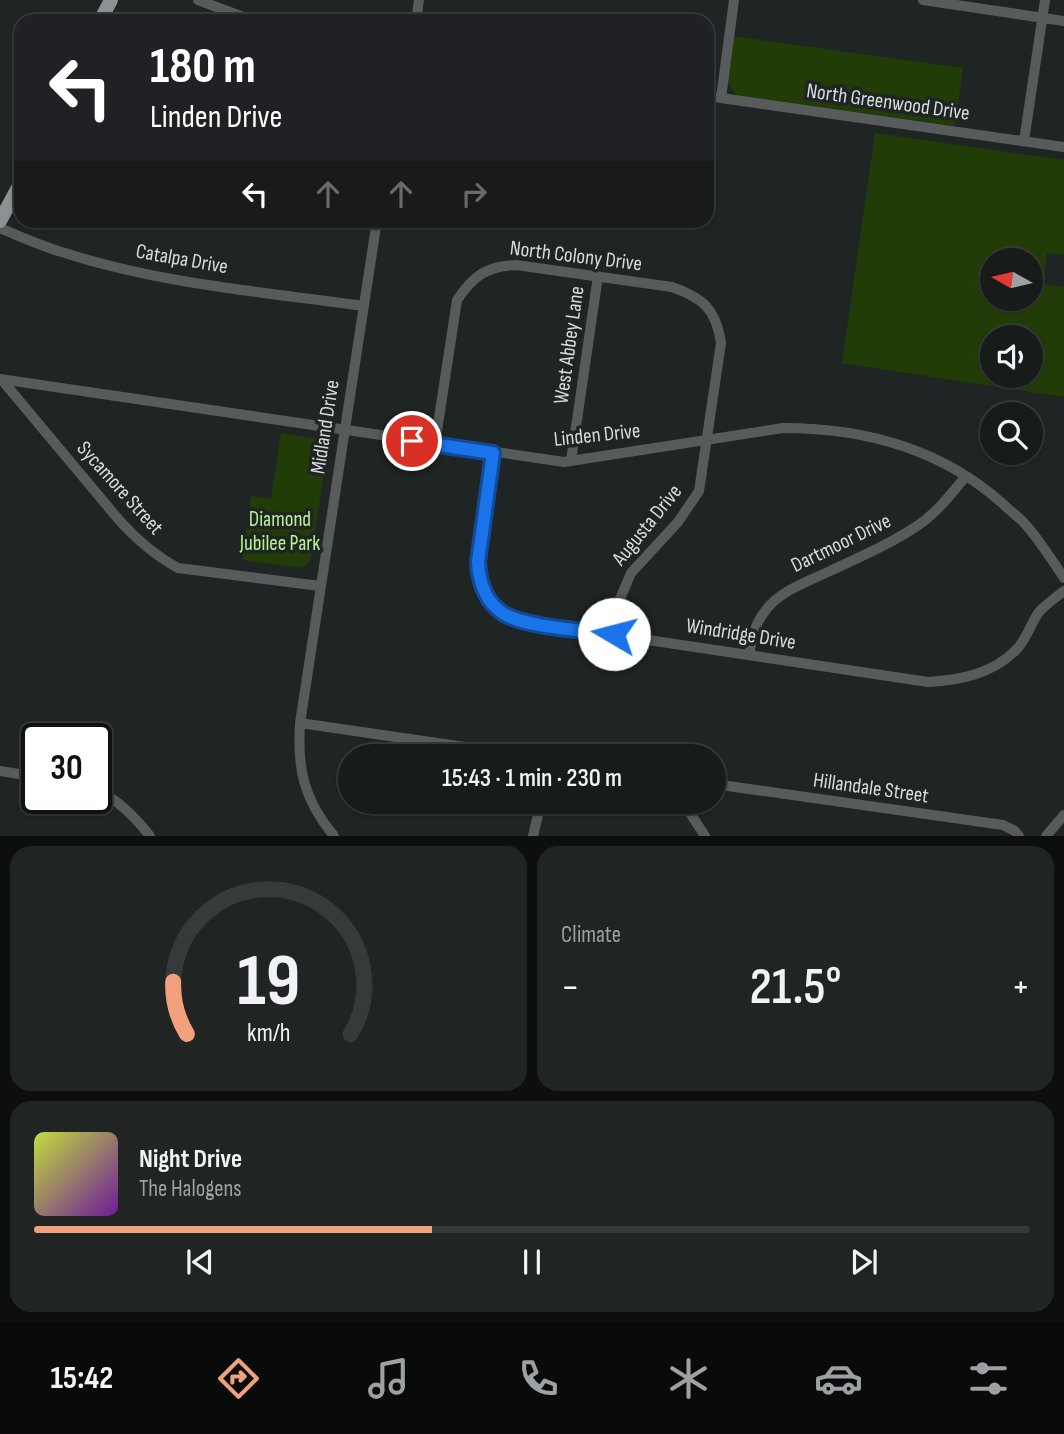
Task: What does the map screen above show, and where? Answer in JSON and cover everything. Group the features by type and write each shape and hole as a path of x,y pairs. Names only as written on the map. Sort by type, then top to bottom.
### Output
{"main road":[{"path":"0,221 14,195"}],"street":[{"path":"198,0 235,14"},
{"path":"721,99 734,0"},
{"path":"923,0 1064,21"},
{"path":"1024,141 1045,0"},
{"name":"North Greenwood Drive","path":"714,98 1064,147"},
{"name":"Catalpa Drive","path":"0,228 64,253 125,270 364,306"},
{"name":"Midland Drive","path":"334,835 319,817 301,774 298,748 320,586 376,228"},
{"name":"North Colony Drive","path":"435,444 457,300 467,285 480,274 499,266 516,265 673,287 696,295 709,308 719,326 721,343 708,440"},
{"name":"West Abbey Lane","path":"571,461 598,276"},
{"name":"Linden Drive","path":"1,379 539,460 571,461 783,428 848,432 890,440 926,454 966,476 992,494 1025,524 1064,578"},
{"name":"Sycamore Street","path":"1,379 119,520 157,557 178,568 320,586"},
{"name":"Augusta Drive","path":"614,634 617,606 631,573 678,522 699,491 708,440"},
{"name":"Windridge Drive","path":"493,453 478,579 486,596 503,613 528,622 928,682 955,681 1001,664 1018,648 1040,612 1064,591"},
{"name":"Dartmoor Drive","path":"749,655 755,628 773,601 790,589 890,543 920,525 939,509 966,476"},
{"path":"300,723 444,744"},
{"path":"0,772 21,775"},
{"name":"Hillandale Street","path":"726,786 1003,825 1019,835"},
{"path":"112,797 150,835"},
{"path":"533,835 538,814"},
{"path":"692,814 705,835"},
{"path":"1046,835 1064,816"}],"green space":[{"path":"732,36 963,68 955,126 736,95 726,80"},
{"path":"875,133 1064,160 1064,255 1047,253 1043,284 1064,287 1064,397 1005,388 1043,388 1043,325 980,325 980,384 842,363"},
{"name":"Diamond Jubilee Park","path":"281,433 329,441 310,562 301,568 242,560 251,496 271,499"}],"route":[{"path":"412,441 493,453 478,579 486,596 503,613 528,622 614,634"}]}
